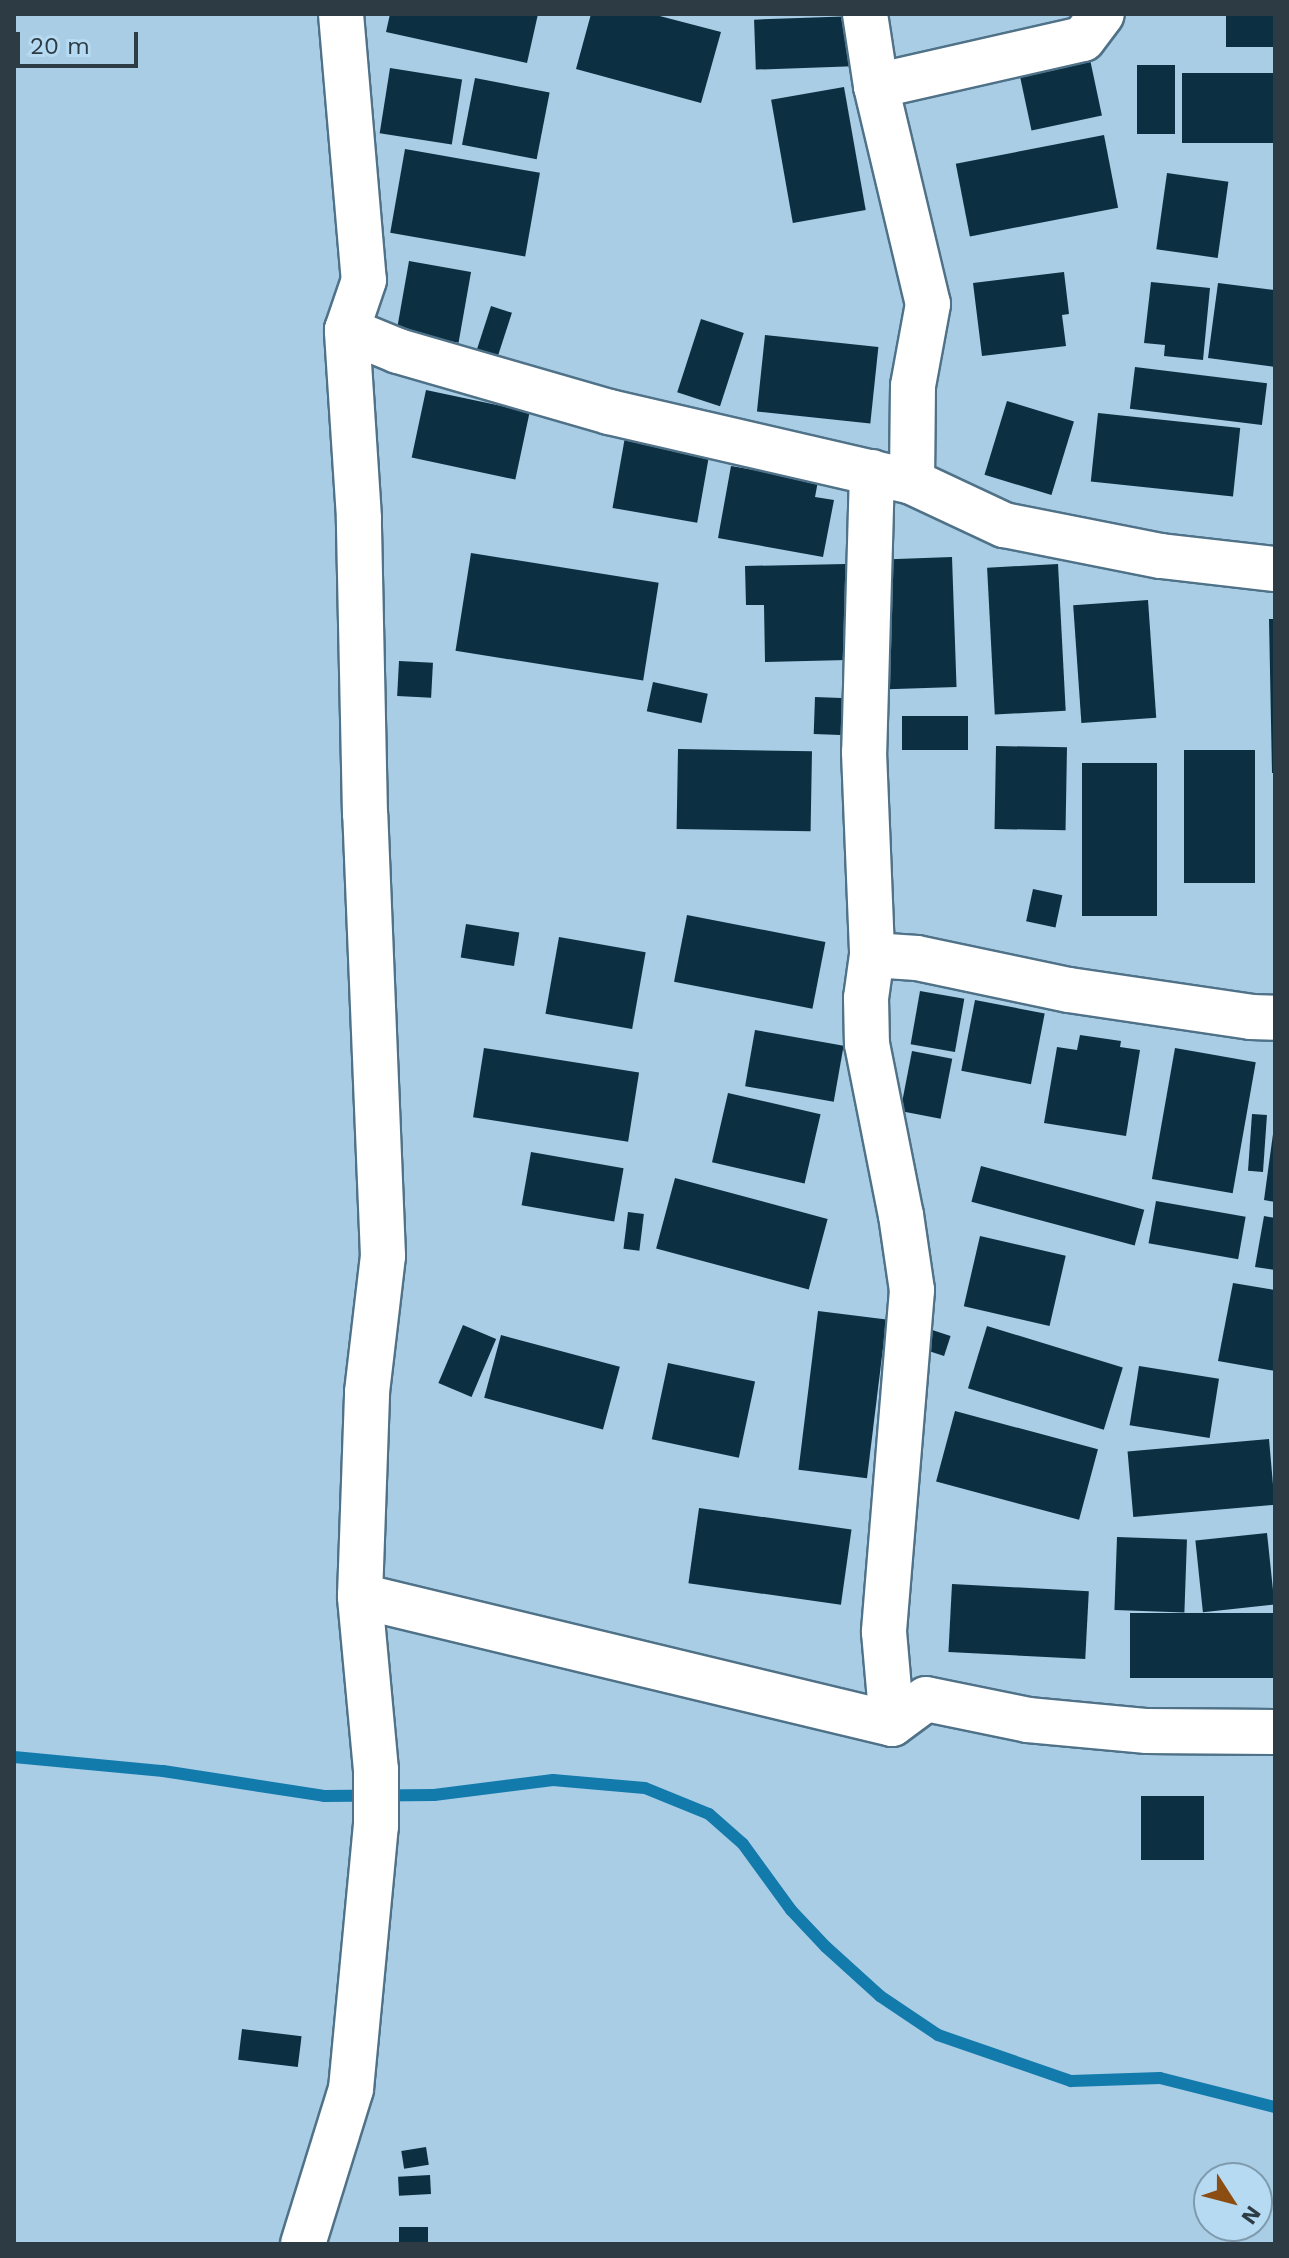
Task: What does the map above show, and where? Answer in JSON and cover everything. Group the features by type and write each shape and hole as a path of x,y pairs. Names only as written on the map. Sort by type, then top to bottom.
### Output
{"street":[{"path":"303,2244 351,2089 376,1826 376,1770 360,1596 367,1392 383,1256 365,814 359,518 347,330 364,280 341,14"},
{"path":"865,14 876,86 928,304 892,477 864,752 872,955 866,998 867,1044 901,1215 912,1290 884,1632 892,1724"},
{"path":"876,86 1083,39 1102,14"},
{"path":"347,330 398,351 609,412 892,477 1004,525 1161,556 1272,557"},
{"path":"872,955 917,958 1069,990 1275,1018"},
{"path":"360,1596 892,1724 926,1699 1028,1720 1117,1729 1275,1732"}],"building":[{"path":"390,14 538,14 527,63 386,32"},
{"path":"591,14 652,14 721,32 701,103 576,69"},
{"path":"1226,14 1275,14 1275,47 1226,47"},
{"path":"858,16 860,66 756,70 754,20"},
{"path":"1088,50 1102,116 1032,131 1018,65"},
{"path":"1137,65 1175,65 1175,134 1137,134"},
{"path":"390,68 462,79 452,145 380,133"},
{"path":"1182,73 1275,73 1275,143 1182,143"},
{"path":"475,78 550,93 537,159 462,145"},
{"path":"844,87 866,210 793,223 771,100"},
{"path":"1104,135 1118,208 970,236 956,164"},
{"path":"405,149 540,173 525,256 390,233"},
{"path":"1167,173 1228,182 1218,258 1156,249"},
{"path":"409,261 471,272 459,343 396,332"},
{"path":"1064,272 1069,314 1062,315 1066,346 982,356 973,283"},
{"path":"1151,282 1210,288 1203,360 1164,356 1165,345 1144,343"},
{"path":"1218,283 1275,290 1275,367 1208,358"},
{"path":"491,306 512,313 497,358 476,352"},
{"path":"701,319 744,333 720,406 677,392"},
{"path":"765,335 878,347 870,423 757,412"},
{"path":"1135,367 1267,383 1262,425 1130,409"},
{"path":"426,390 530,412 515,480 412,457"},
{"path":"1007,401 1074,421 1051,495 984,475"},
{"path":"1098,413 1240,428 1233,497 1091,482"},
{"path":"625,437 710,452 697,523 612,508"},
{"path":"731,466 818,481 815,497 834,500 823,557 718,538"},
{"path":"471,553 659,583 643,681 456,651"},
{"path":"952,557 957,687 888,689 883,559"},
{"path":"846,564 847,660 765,662 764,605 746,605 745,566"},
{"path":"1058,564 1066,711 995,715 987,568"},
{"path":"1148,600 1156,718 1081,723 1073,605"},
{"path":"1269,619 1275,619 1275,773 1272,773"},
{"path":"399,661 433,663 431,698 397,696"},
{"path":"653,682 708,694 702,723 647,711"},
{"path":"815,697 848,698 847,735 814,734"},
{"path":"902,716 968,716 968,750 902,750"},
{"path":"996,746 1067,747 1066,830 995,829"},
{"path":"678,749 812,751 811,831 677,829"},
{"path":"1184,750 1255,750 1255,883 1184,883"},
{"path":"1082,763 1157,763 1157,916 1082,916"},
{"path":"1033,889 1062,895 1055,928 1026,921"},
{"path":"687,915 825,942 812,1009 674,982"},
{"path":"466,924 519,932 514,966 461,958"},
{"path":"559,937 646,952 632,1029 545,1014"},
{"path":"920,991 964,999 955,1052 911,1044"},
{"path":"975,1000 1045,1014 1031,1084 961,1071"},
{"path":"755,1030 844,1046 834,1102 745,1086"},
{"path":"1080,1035 1121,1041 1120,1047 1140,1050 1126,1136 1044,1123 1057,1047 1077,1050"},
{"path":"484,1048 639,1073 628,1142 473,1117"},
{"path":"1175,1048 1256,1062 1233,1193 1152,1179"},
{"path":"912,1051 952,1059 941,1119 900,1111"},
{"path":"728,1093 821,1114 805,1184 712,1162"},
{"path":"1252,1114 1267,1115 1263,1172 1248,1171"},
{"path":"1275,1135 1275,1202 1264,1200"},
{"path":"531,1152 624,1168 614,1222 522,1205"},
{"path":"981,1166 1144,1210 1135,1245 971,1202"},
{"path":"675,1178 828,1219 809,1289 656,1249"},
{"path":"1156,1201 1246,1217 1238,1259 1149,1243"},
{"path":"628,1212 644,1214 639,1251 623,1249"},
{"path":"1264,1216 1275,1218 1275,1270 1255,1267"},
{"path":"980,1236 1066,1256 1050,1326 964,1306"},
{"path":"1233,1283 1275,1290 1275,1371 1218,1361"},
{"path":"818,1311 886,1319 867,1478 799,1470"},
{"path":"463,1325 496,1339 472,1397 438,1383"},
{"path":"987,1326 1123,1368 1104,1430 968,1388"},
{"path":"923,1327 951,1336 944,1356 917,1347"},
{"path":"501,1335 620,1367 603,1430 484,1398"},
{"path":"668,1363 755,1382 739,1458 652,1439"},
{"path":"1139,1366 1219,1379 1210,1438 1130,1425"},
{"path":"955,1411 1098,1449 1079,1520 936,1482"},
{"path":"1269,1439 1275,1505 1133,1517 1128,1451"},
{"path":"699,1508 852,1529 841,1605 688,1583"},
{"path":"1267,1533 1275,1605 1203,1612 1195,1541"},
{"path":"1117,1537 1187,1539 1184,1612 1114,1610"},
{"path":"952,1584 1089,1591 1085,1659 948,1652"},
{"path":"1130,1613 1275,1613 1275,1678 1130,1678"},
{"path":"1141,1796 1204,1796 1204,1860 1141,1860"},
{"path":"242,2029 302,2036 298,2067 238,2060"},
{"path":"426,2147 429,2165 404,2169 401,2151"},
{"path":"430,2175 431,2194 399,2196 398,2177"},
{"path":"399,2227 428,2227 428,2244 399,2244"}],"waterway":[{"path":"14,1757 163,1771 324,1796 434,1795 553,1780 645,1788 709,1814 743,1844 791,1910 826,1947 880,1996 938,2035 1071,2081 1160,2078 1275,2107"}]}
